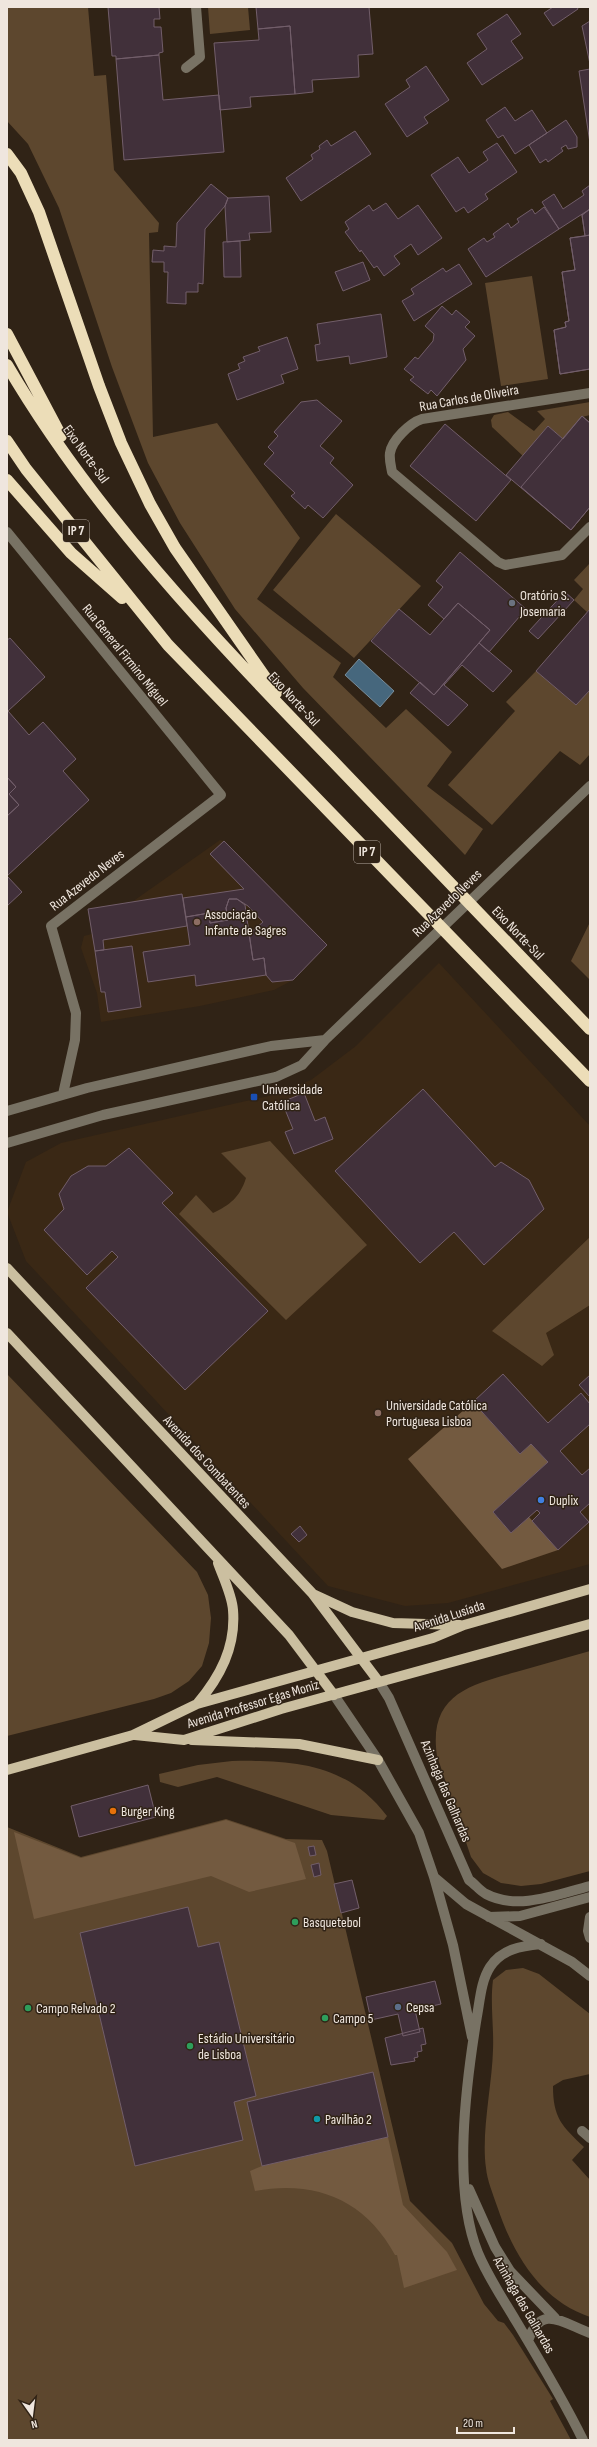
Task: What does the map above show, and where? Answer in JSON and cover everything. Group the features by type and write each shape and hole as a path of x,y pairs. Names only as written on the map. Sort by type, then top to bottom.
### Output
{"highway":[{"path":"7,154 21,174 39,212 99,386 121,443 150,504 175,548 301,729"},
{"path":"7,334 84,477"},
{"name":"Eixo Norte-Sul","path":"7,365 27,398 84,477 186,606 301,729 590,1028"},
{"name":"IP 7","path":"7,441 26,468 146,620 590,1082"},
{"path":"7,480 72,553 146,620"},
{"path":"563,1001 590,1024"}],"main road":[{"name":"Avenida dos Combatentes","path":"7,1268 312,1593 379,1682"},
{"path":"7,1333 289,1635 334,1695 590,1624"},
{"path":"197,1704 223,1668 232,1638 233,1609 217,1559"},
{"name":"Avenida Lusíada","path":"316,1670 433,1638 464,1625 590,1589"},
{"path":"312,1593 352,1612 393,1624 464,1625"},
{"name":"Avenida Professor Egas Moniz","path":"7,1770 133,1735 197,1704 316,1670"},
{"name":"Avenida Professor Egas Moniz","path":"133,1735 184,1740 334,1695"},
{"path":"184,1740 299,1744 378,1760"}],"street":[{"path":"186,68 200,57 196,7"},
{"name":"Rua Carlos de Oliveira","path":"590,393 422,419 412,424 392,447 390,458 392,472 498,562 505,565 562,555 590,527"},
{"name":"Rua General Firmino Miguel","path":"7,532 220,795"},
{"name":"Rua Azevedo Neves","path":"7,1143 103,1115 276,1076 302,1065 325,1040 590,786"},
{"name":"Rua Azevedo Neves","path":"63,1094 75,1040 76,1013 51,926 220,795"},
{"path":"7,1111 63,1094 271,1046 325,1040"},
{"name":"Azinhaga das Galhardas","path":"379,1682 399,1719 470,1880 485,1894 500,1899 520,1902 590,1886"},
{"name":"Azinhaga das Galhardas","path":"334,1695 378,1760 419,1833 434,1877 453,1945 473,2043"},
{"path":"434,1877 466,1904 540,1944 590,1976"},
{"path":"489,1917 520,1916 590,1897"},
{"path":"590,1917 588,1931 590,1938"},
{"name":"Azinhaga das Galhardas","path":"540,1944 511,1949 497,1959 490,1968 484,1981 473,2043 463,2149 464,2176 468,2214 477,2252 490,2278 528,2341 583,2440"},
{"path":"582,2130 590,2138"},
{"name":"Azinhaga das Galhardas","path":"464,2176 495,2247 510,2271 555,2318"},
{"path":"528,2341 532,2329 542,2320 555,2318 590,2333"}],"shaded area":[{"path":"7,7 88,7 94,76 106,75 114,170 159,223 158,232 149,233 153,437 217,423 300,538 257,599 341,663 333,677 386,728 406,709 452,752 427,786 483,829 465,855 303,688 235,609 180,523 148,463 112,367 59,208 28,144 7,121"},
{"path":"208,7 248,7 250,30 210,34"},
{"path":"532,276 548,379 501,386 485,283"},
{"path":"590,402 590,415 582,417 563,439 548,426 523,456 492,427 491,420 494,415 508,412 534,431 545,419 537,411"},
{"path":"336,514 421,586 354,658 273,590"},
{"path":"590,563 590,609 587,612 574,600 583,589 574,580"},
{"path":"536,671 576,705 590,690 590,754 580,765 560,751 492,825 448,785 515,711 506,702"},
{"name":"Associação Infante de Sagres","path":"220,840 224,841 327,945 293,980 274,990 200,1006 101,1022 97,993 81,948 84,936 92,934 132,902"},
{"path":"590,922 590,980 571,961"},
{"name":"Universidade Católica Portuguesa Lisboa","path":"439,963 590,1126 590,1564 448,1603 405,1606 328,1586 26,1261 7,1212 26,1162 61,1143 273,1095 311,1080 356,1046"},
{"path":"270,1141 367,1245 286,1320 179,1214 196,1195 213,1213 234,1200 244,1185 246,1178 221,1153"},
{"path":"590,1237 590,1305 546,1333 554,1355 542,1366 492,1331"},
{"path":"7,1374 197,1572 208,1595 211,1618 209,1643 202,1666 189,1681 171,1693 154,1699 7,1736"},
{"path":"473,1402 520,1454 531,1444 548,1462 493,1512 511,1533 529,1517 558,1550 502,1569 408,1459"},
{"path":"590,1651 590,1871 541,1884 521,1886 501,1883 483,1873 471,1857 437,1756 436,1735 439,1719 446,1706 456,1696 468,1688 499,1677"},
{"path":"232,1761 277,1762 318,1768 337,1775 355,1785 371,1798 387,1816 384,1820 331,1815 217,1777 178,1787 160,1782 159,1774 198,1765"},
{"name":"Estádio Universitário de Lisboa","path":"226,1819 286,1839 322,1840 327,1851 410,2201 452,2243 484,2304 498,2321 504,2323 513,2335 553,2399 550,2401 571,2440 7,2440 7,1827 81,1857"},
{"path":"226,1820 295,1843 306,1879 249,1892 211,1876 34,1919 14,1832 81,1858"},
{"path":"523,1968 539,1974 590,2014 590,2074 563,2080 553,2086 553,2097 560,2121 584,2147 572,2160 590,2180 590,2317 572,2309 557,2299 543,2287 520,2258 504,2224 490,2187 487,2173 485,2140 493,2050 493,1980 506,1970"},
{"path":"388,2137 403,2205 447,2252 457,2270 404,2288 397,2255 395,2255 383,2236 369,2220 354,2208 337,2198 318,2192 277,2188 255,2191 250,2171 262,2166"}],"water":[{"path":"359,659 394,691 380,707 345,675"}],"building":[{"path":"108,7 159,7 160,19 154,19 154,27 161,27 163,52 159,53 159,55 116,59 116,56 112,56"},
{"path":"256,7 369,7 373,54 358,55 359,77 312,80 313,92 295,94 290,26 258,29"},
{"path":"553,7 577,7 578,9 553,26 544,13"},
{"path":"507,14 521,34 511,41 523,58 482,85 467,63 487,49 477,34"},
{"path":"590,21 590,64 582,26"},
{"path":"290,26 295,94 250,97 251,107 220,110 214,43 259,40 258,29"},
{"path":"159,55 163,100 219,95 224,152 124,160 116,59"},
{"path":"426,66 449,100 424,117 428,123 407,137 385,104 410,87 406,80"},
{"path":"590,69 590,143 579,71"},
{"path":"505,107 515,121 532,110 547,133 515,154 503,135 498,138 486,120"},
{"path":"566,120 577,137 577,147 568,149 566,145 561,148 563,151 548,162 546,159 540,163 529,145"},
{"path":"355,131 371,154 301,201 286,178 313,159 311,155 320,149 319,146 327,140 331,146"},
{"path":"497,143 517,172 485,194 488,199 468,213 464,207 456,212 431,175 458,157 469,173 488,160 483,152"},
{"path":"211,184 228,198 225,206 205,229 203,284 198,283 198,292 186,292 186,304 167,303 168,272 164,272 164,262 152,262 153,250 164,251 164,246 176,247 177,223"},
{"path":"590,185 590,209 559,229 542,202 554,194 563,209 584,195 582,191"},
{"path":"269,196 271,232 249,233 250,240 227,242 225,206 228,198"},
{"path":"386,203 398,219 418,205 442,238 418,255 411,244 394,256 400,264 384,276 377,266 374,268 345,232 349,229 345,222 369,205 373,211"},
{"path":"544,207 559,229 486,277 468,249 484,238 487,242 495,237 493,234 508,223 511,228 519,222 517,219 532,209 535,214"},
{"path":"590,209 590,369 560,374 554,330 566,327 565,322 569,321 562,272 575,270 570,238 585,236 582,215"},
{"path":"590,209 590,235 585,236 582,215"},
{"path":"590,235 590,369 560,374 554,330 566,327 565,322 569,321 562,272 575,270 570,238"},
{"path":"240,241 241,277 224,277 223,242"},
{"path":"363,262 370,280 343,291 335,272"},
{"path":"459,264 472,284 414,321 402,301 414,294 411,289 443,268 446,272"},
{"path":"442,306 452,315 456,310 470,322 465,327 475,336 463,349 466,360 437,396 431,390 428,394 410,380 414,377 404,369 415,357 418,359 433,341 434,334 425,326"},
{"path":"381,314 387,357 350,364 349,356 317,361 315,345 320,344 317,324"},
{"path":"287,337 298,369 281,375 284,383 237,400 228,374 240,369 238,364 245,361 243,357 260,351 258,347"},
{"path":"317,400 342,421 320,446 334,458 330,463 353,485 323,518 308,505 305,509 291,496 295,493 264,464 274,453 268,447 278,436 274,432 301,402"},
{"path":"582,416 590,423 590,507 571,530 506,475 548,426 563,439"},
{"path":"582,416 590,423 590,507 571,530 521,487"},
{"path":"445,424 511,480 476,521 410,466"},
{"path":"460,552 526,609 489,652 479,643 490,630 458,603 444,619 428,605 443,587 436,581"},
{"path":"565,592 574,600 538,639 529,631"},
{"path":"458,603 490,630 434,695 371,641 399,609 430,635"},
{"path":"590,609 590,690 576,705 536,671"},
{"path":"10,638 45,677 8,711 29,735 43,722 76,759 63,771 89,800 7,876 7,816 19,805 9,794 16,787 7,777 7,640"},
{"path":"479,643 512,671 493,692 462,665 444,685 468,705 448,726 410,693 420,682 434,695"},
{"path":"7,777 16,787 9,794 19,805 7,816"},
{"path":"224,841 327,945 293,980 272,982 266,975 264,958 253,960 249,934 263,922 248,906 237,899 229,899 226,908 228,920 210,923 209,913 186,917 183,898 244,889 210,854"},
{"path":"7,876 22,892 7,906"},
{"path":"182,894 187,926 103,940 104,950 95,951 88,909"},
{"path":"229,899 237,899 245,905 253,960 264,958 266,975 196,986 195,975 148,982 143,952 190,945 186,917 209,913 210,923 228,920 226,908"},
{"path":"132,946 141,1007 108,1012 105,992 101,992 95,951"},
{"path":"423,1089 495,1167 501,1162 529,1180 544,1209 484,1265 454,1232 420,1263 335,1171"},
{"path":"304,1093 315,1121 325,1117 333,1139 294,1154 285,1132 293,1129 282,1102"},
{"path":"129,1148 173,1193 162,1203 268,1311 185,1390 86,1288 118,1257 112,1251 87,1275 44,1230 64,1209 59,1194 71,1176 88,1166 106,1166"},
{"path":"503,1374 548,1423 581,1393 590,1404 590,1424 560,1451 582,1475 590,1468 590,1503 580,1512 589,1522 558,1550 532,1521 540,1513 537,1510 511,1533 493,1512 548,1462 531,1444 520,1454 473,1402"},
{"path":"590,1375 590,1397 579,1385"},
{"path":"300,1526 307,1535 299,1542 291,1534"},
{"name":"Burger King","path":"148,1785 156,1817 79,1837 71,1806"},
{"path":"314,1846 316,1855 310,1856 308,1847"},
{"path":"319,1863 321,1875 314,1877 311,1865"},
{"path":"352,1880 359,1908 341,1913 334,1884"},
{"path":"188,1907 198,1947 219,1942 256,2096 234,2102 243,2140 135,2166 80,1933"},
{"name":"Cepsa","path":"435,1981 441,2004 415,2010 420,2032 403,2036 398,2014 371,2020 366,1997"},
{"path":"423,2028 426,2044 421,2045 422,2051 417,2052 418,2057 414,2058 415,2061 391,2065 385,2038"},
{"name":"Pavilhão 2","path":"373,2072 388,2137 262,2166 247,2102"}],"place":[{"name":"Oratório S. Josemaria","path":"512,603"},
{"name":"Associação Infante de Sagres","path":"197,922"},
{"name":"Universidade Católica","path":"254,1097"},
{"name":"Universidade Católica Portuguesa Lisboa","path":"378,1413"},
{"name":"Duplix","path":"541,1500"},
{"name":"Burger King","path":"113,1811"},
{"name":"Basquetebol","path":"295,1922"},
{"name":"Cepsa","path":"398,2007"},
{"name":"Campo Relvado 2","path":"28,2008"},
{"name":"Campo 5","path":"325,2018"},
{"name":"Estádio Universitário de Lisboa","path":"190,2046"},
{"name":"Pavilhão 2","path":"317,2119"}]}
